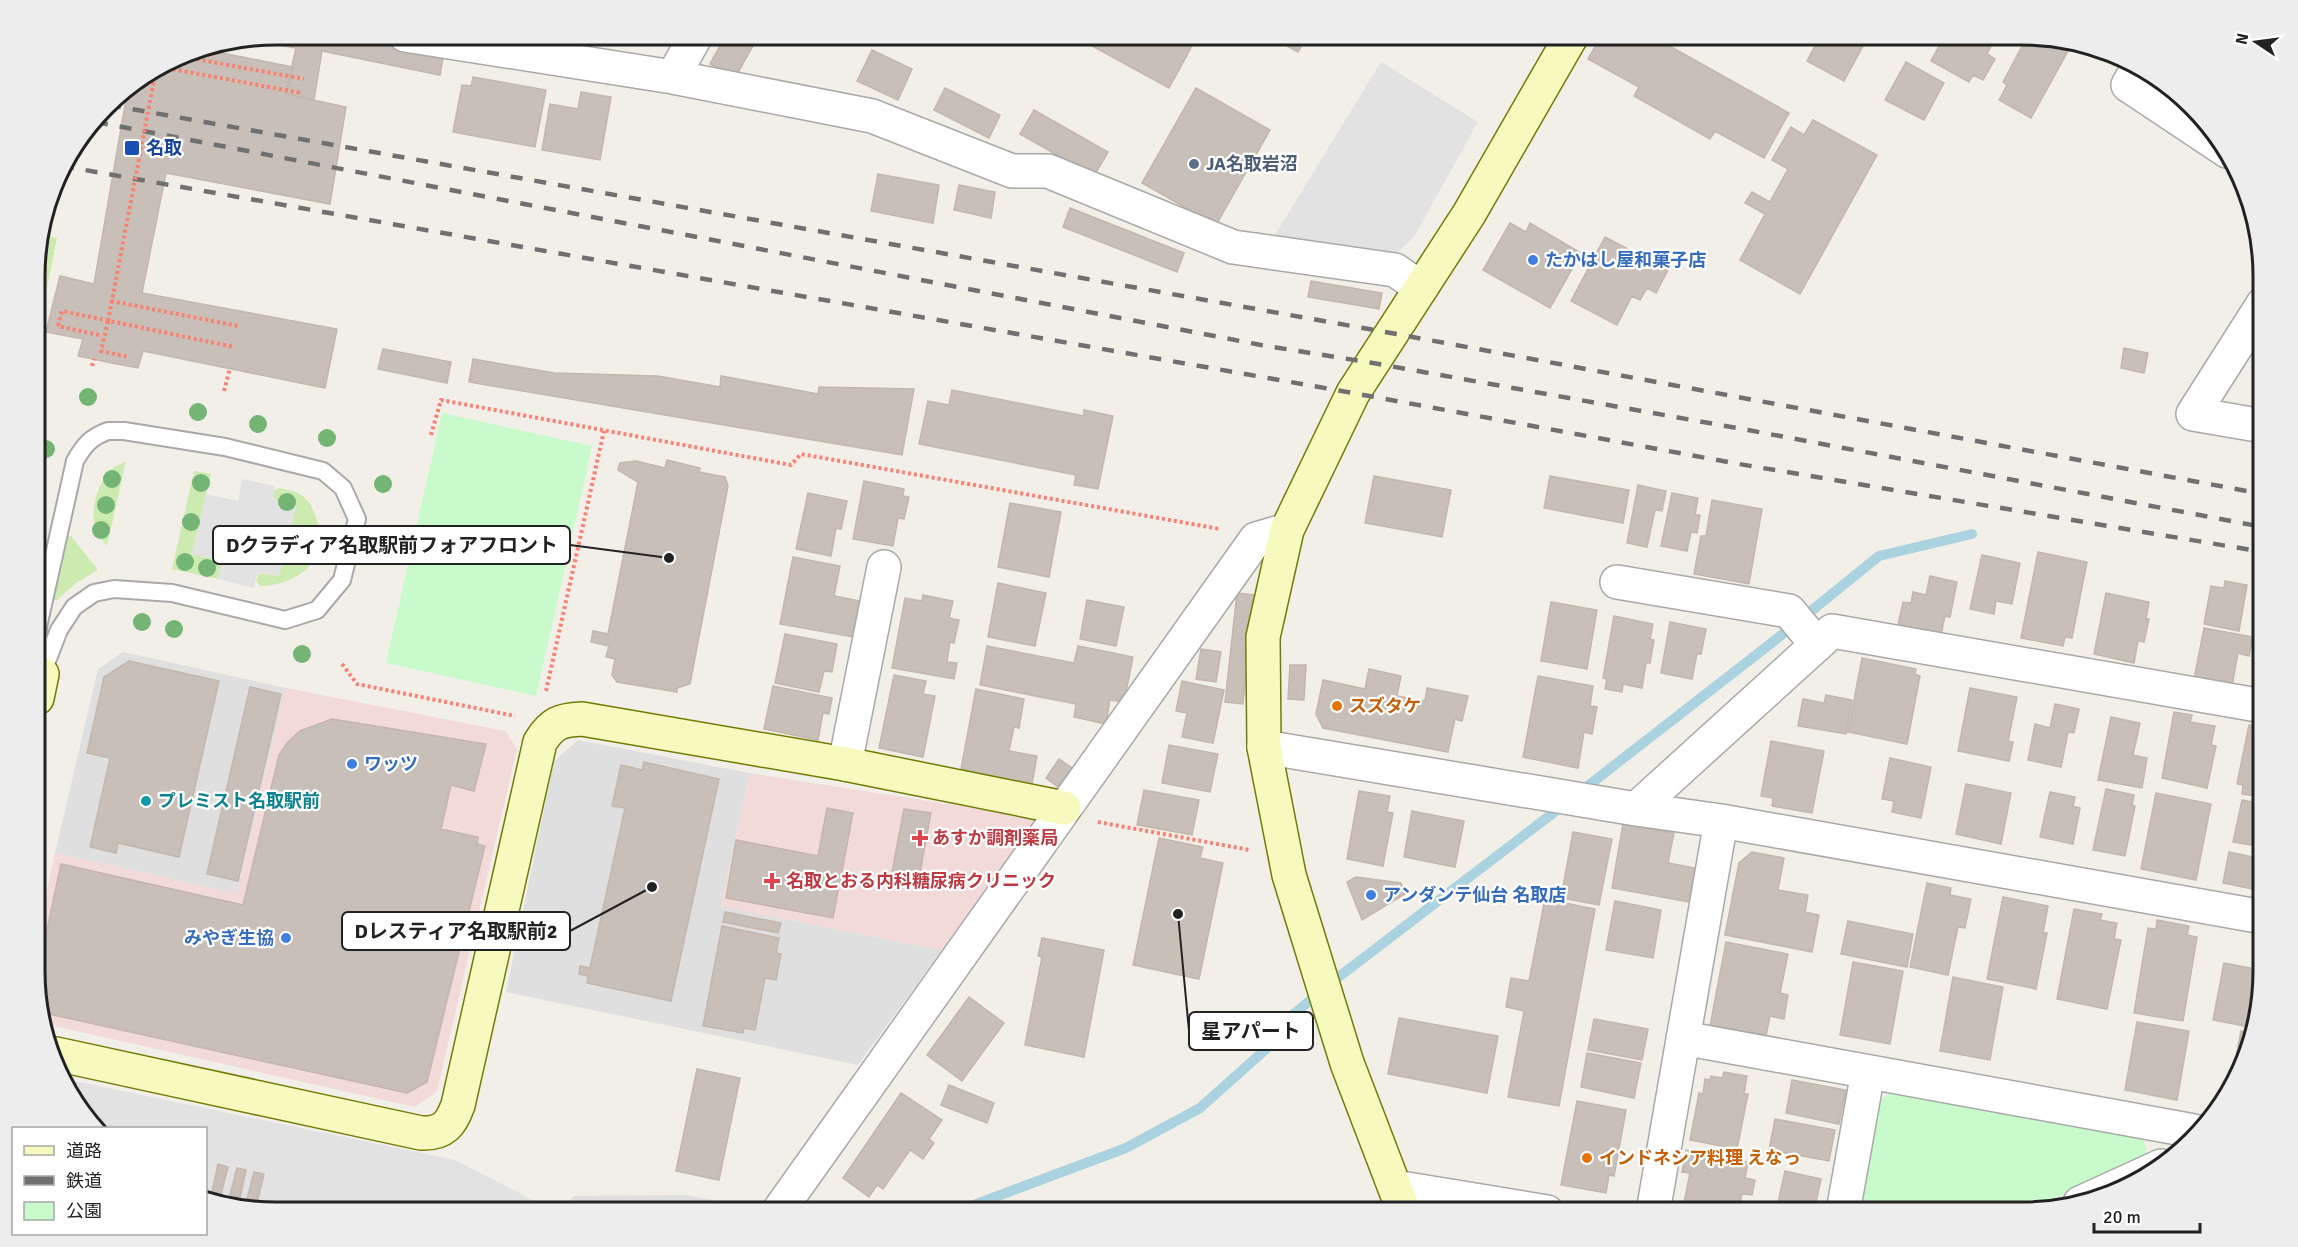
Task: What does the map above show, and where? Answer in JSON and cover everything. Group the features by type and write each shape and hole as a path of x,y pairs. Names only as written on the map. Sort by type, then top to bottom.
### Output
{"street":[{"path":"473,45 672,77 872,117 1012,171 1048,171 1233,247 1395,270 1421,288"},
{"path":"672,77 690,45"},
{"path":"1424,1202 1399,1200 1347,1063 1289,875 1264,747 1263,637 1287,530 1353,393 1469,214 1566,45"},
{"path":"2134,74 2128,85 2207,138"},
{"path":"2253,320 2193,414 2253,424"},
{"path":"785,1202 1256,539 1287,530"},
{"path":"845,764 884,567"},
{"path":"1617,582 1789,611 1815,643"},
{"path":"1636,809 1815,643 1832,631 2253,704"},
{"path":"61,1055 410,1131 434,1133 445,1129 453,1119 458,1105 540,742 549,729 563,721 582,718 845,764 1062,811"},
{"path":"1264,747 1721,821 2253,915"},
{"path":"1655,1202 1721,821"},
{"path":"1683,1038 2189,1130"},
{"path":"1845,1202 1868,1072"}],"lane":[{"path":"45,594 75,461 83,446 94,436 108,431 124,431 225,447 323,471 343,488 357,519 342,580 317,610 285,620 172,593 114,589 94,593 74,607 59,630 45,669"}],"path":[{"path":"198,59 304,79"},
{"path":"173,69 301,93"},
{"path":"129,357 100,351 108,321 154,80"},
{"path":"111,301 238,326"},
{"path":"99,335 58,326 62,311 234,347"},
{"path":"92,366 94,359"},
{"path":"224,391 230,368"},
{"path":"431,435 441,400 791,465 801,454 1240,532 1256,539"},
{"path":"545,698 604,431"},
{"path":"342,664 357,684 517,716"},
{"path":"1062,811 1254,850"}],"shaded area":[{"path":"1381,62 1478,122 1414,237 1390,259 1270,243"},
{"path":"242,479 275,486 273,495 275,500 296,506 279,576 261,573 256,577 254,588 218,579 222,561 192,554 206,494 238,501"},
{"path":"123,652 286,688 237,894 55,853 98,669"},
{"path":"286,688 505,731 517,749 437,1091 415,1107 52,1026 45,986 45,899 55,853 237,894"},
{"path":"578,740 750,773 721,906 942,950 858,1065 506,992 554,761"},
{"path":"750,773 1038,818 942,950 721,906"},
{"path":"73,1081 455,1160 537,1202 261,1202 231,1198 207,1191 207,1127 106,1127"},
{"path":"685,1195 724,1202 570,1202 573,1196"}],"green space":[{"path":"48,236 57,238 45,298 45,261"},
{"path":"442,413 592,446 536,696 386,663"},
{"path":"126,461 107,546 95,526 94,504 106,476 113,468"},
{"path":"194,471 211,474 192,554 222,561 218,579 172,569"},
{"path":"280,488 297,493 310,504 320,534 319,547 308,568 298,576 273,585 260,586 256,581 259,573 279,576 296,506 275,500 273,492"},
{"path":"71,536 98,570 76,583 56,601 54,598 68,537"},
{"path":"1893,1089 2143,1134 2147,1155 2051,1200 1857,1202 1876,1105"}],"building":[{"path":"279,45 394,45 416,49 425,45 445,45 440,75 322,51 314,100 286,94 296,48"},
{"path":"720,45 753,45 735,78 710,64"},
{"path":"1090,45 1193,45 1169,88"},
{"path":"1285,45 1302,45 1298,52"},
{"path":"1596,45 1668,45 1789,113 1764,158 1715,131 1710,139 1634,96 1639,87 1588,59"},
{"path":"1816,45 1864,45 1844,81 1807,61"},
{"path":"1940,45 1992,45 1987,54 1995,59 1983,80 1973,75 1969,82 1931,61"},
{"path":"2023,45 2037,45 2068,51 2031,118 1999,100 2007,85 2003,82"},
{"path":"872,50 912,69 898,100 857,81"},
{"name":"名取","path":"219,52 293,67 286,94 346,107 330,204 166,173 142,293 337,329 325,388 143,351 138,368 78,356 83,339 46,332 60,276 94,284 126,101 148,84 174,69"},
{"path":"1906,62 1944,83 1924,120 1885,100"},
{"path":"473,77 546,90 535,147 453,132 462,85 471,86"},
{"path":"945,88 1000,115 989,138 934,110"},
{"path":"1196,88 1270,130 1216,225 1142,183"},
{"path":"581,92 611,97 600,160 542,150 550,104 578,109"},
{"path":"1034,110 1108,152 1094,176 1020,134"},
{"path":"1813,120 1877,155 1800,294 1740,260 1765,214 1745,203 1752,192 1770,202 1788,169 1772,160 1791,127 1804,135"},
{"path":"878,174 939,185 933,223 871,211"},
{"path":"959,185 995,192 991,218 954,210"},
{"path":"1070,208 1184,253 1177,272 1063,227"},
{"path":"1510,223 1526,232 1530,223 1581,253 1550,308 1483,270"},
{"path":"1605,237 1668,270 1656,293 1647,288 1640,300 1632,296 1617,325 1571,301"},
{"path":"1311,281 1382,293 1379,309 1308,297"},
{"path":"2124,348 2148,353 2144,373 2121,368"},
{"path":"383,349 451,362 447,383 378,369"},
{"path":"473,359 554,373 658,376 720,387 721,376 818,394 819,387 914,389 902,455 469,382"},
{"path":"952,390 1084,416 1084,410 1113,416 1098,489 1074,485 1076,475 919,444 928,401 949,405"},
{"path":"667,460 700,468 699,472 725,477 728,486 690,684 677,688 677,692 617,682 612,675 615,659 606,657 609,646 591,642 593,631 608,634 638,482 618,470 620,463 636,461 665,468"},
{"path":"1374,476 1451,490 1442,537 1365,523"},
{"path":"1550,476 1629,490 1623,523 1544,508"},
{"path":"864,481 904,489 903,496 909,497 904,519 898,518 893,546 853,539"},
{"path":"1638,485 1666,491 1662,511 1655,510 1647,547 1627,543"},
{"path":"808,493 847,501 841,529 836,528 831,556 796,549"},
{"path":"1672,493 1698,498 1695,515 1700,515 1697,533 1691,532 1687,551 1661,546"},
{"path":"1712,500 1762,509 1749,584 1694,574 1701,536 1706,536"},
{"path":"1010,503 1061,512 1049,577 998,567"},
{"path":"2038,552 2087,562 2072,638 2065,637 2063,646 2021,638"},
{"path":"1982,555 2020,563 2012,604 1996,601 1994,614 1970,609"},
{"path":"793,557 840,566 834,596 860,601 853,637 780,624"},
{"path":"1930,576 1957,582 1950,617 1945,616 1941,634 1898,625 1903,602 1911,603 1913,592 1926,595"},
{"path":"2225,581 2247,585 2239,631 2204,624 2211,586 2224,588"},
{"path":"998,583 1046,593 1035,646 988,637"},
{"path":"1237,593 1254,595 1243,704 1225,702"},
{"path":"2106,593 2149,602 2146,619 2149,619 2144,642 2138,641 2134,663 2094,654"},
{"path":"923,595 953,601 949,618 959,620 954,643 950,642 947,662 957,663 954,679 892,668 905,598 922,601"},
{"path":"1087,600 1124,607 1116,646 1080,639"},
{"path":"1551,602 1597,610 1587,669 1541,661"},
{"path":"1614,616 1653,624 1650,639 1654,640 1650,663 1646,663 1642,688 1623,684 1622,692 1605,689 1607,679 1603,678"},
{"path":"1670,622 1706,629 1701,654 1697,654 1692,679 1661,673"},
{"path":"2204,628 2253,637 2249,656 2238,653 2231,691 2193,684"},
{"path":"785,634 837,644 832,672 824,671 819,692 775,683"},
{"path":"987,646 1074,663 1078,646 1133,657 1124,702 1110,700 1106,724 1074,717 1076,704 980,685"},
{"path":"1201,649 1221,652 1216,682 1196,679"},
{"path":"1862,658 1916,669 1915,674 1920,676 1907,744 1848,732"},
{"name":"プレミスト名取駅前","path":"129,661 219,681 179,857 118,843 116,853 90,847 110,758 87,753 104,677"},
{"path":"1290,665 1306,665 1304,700 1288,699"},
{"path":"1369,669 1401,676 1397,696 1425,701 1427,688 1468,696 1462,721 1455,719 1448,752 1323,728 1316,714 1323,680 1365,689"},
{"path":"894,675 926,681 923,694 935,696 923,757 879,748"},
{"path":"1538,676 1593,686 1590,706 1597,707 1592,734 1584,732 1578,768 1523,757"},
{"path":"1182,681 1224,690 1213,743 1182,737 1187,713 1176,711"},
{"path":"773,686 832,698 829,714 823,713 818,740 764,729"},
{"path":"250,687 281,694 238,881 207,874"},
{"path":"1970,688 2017,697 2008,741 2013,742 2009,761 1958,751"},
{"path":"976,689 1024,699 1019,728 1014,727 1009,751 1037,756 1032,784 961,769"},
{"path":"1826,695 1852,700 1846,734 1798,726 1803,699 1824,703"},
{"path":"2055,704 2079,709 2074,733 2068,732 2061,767 2028,760 2035,724 2050,728"},
{"path":"2174,712 2192,715 2190,722 2215,726 2211,745 2216,746 2207,788 2162,778"},
{"path":"2111,717 2140,723 2133,755 2147,758 2142,788 2098,780"},
{"path":"332,719 486,744 474,791 451,785 441,829 478,837 477,844 485,846 427,1082 407,1093 49,1014 45,986 45,939 61,864 243,905 279,755 300,731"},
{"path":"2249,725 2253,726 2253,796 2242,794 2243,785 2237,784"},
{"path":"1771,741 1824,751 1812,813 1772,806 1773,798 1761,796"},
{"path":"1169,745 1218,754 1210,792 1162,783"},
{"path":"1890,758 1931,767 1921,818 1892,812 1894,801 1882,799"},
{"path":"1059,759 1072,768 1058,787 1046,778"},
{"path":"644,762 719,779 671,1001 587,983 588,976 579,974 580,966 590,968 625,808 612,806 621,765 642,770"},
{"path":"1966,784 2011,793 2001,844 1956,834"},
{"path":"2106,789 2134,795 2132,806 2135,806 2125,856 2093,850"},
{"path":"1144,790 1199,800 1192,835 1137,825"},
{"path":"1359,791 1390,796 1387,812 1393,813 1383,866 1347,859"},
{"path":"2050,792 2075,797 2073,806 2080,808 2073,844 2040,837"},
{"path":"2156,793 2211,804 2196,880 2141,869"},
{"path":"2242,800 2253,802 2253,845 2233,842"},
{"path":"827,808 853,813 833,918 726,898 736,840 818,856"},
{"path":"904,809 931,813 917,888 896,884 898,873 892,872"},
{"path":"1412,811 1464,821 1455,867 1404,857"},
{"path":"1623,824 1674,833 1668,863 1695,868 1689,902 1612,888"},
{"path":"1573,832 1612,839 1599,905 1561,898"},
{"path":"1159,838 1203,847 1200,858 1223,863 1199,979 1133,965"},
{"path":"1752,852 1784,858 1778,890 1808,895 1805,912 1819,915 1812,952 1725,935 1739,863"},
{"path":"2229,852 2253,857 2253,889 2223,883"},
{"path":"1356,877 1401,883 1405,894 1362,920 1347,882"},
{"path":"1927,883 1951,888 1950,895 1971,899 1965,928 1958,927 1948,975 1910,967"},
{"path":"2003,897 2048,906 2043,933 2047,933 2036,989 1987,979"},
{"path":"1545,899 1595,909 1559,1106 1508,1097 1524,1011 1506,1007 1511,978 1529,981"},
{"path":"1615,901 1661,910 1653,958 1606,950"},
{"path":"2074,909 2102,914 2100,920 2117,923 2114,939 2121,940 2107,1009 2057,999"},
{"path":"725,912 781,923 778,933 723,922"},
{"path":"2157,920 2189,926 2187,935 2197,937 2183,1021 2134,1013 2148,928 2156,929"},
{"path":"1848,921 1913,934 1907,967 1841,954"},
{"path":"722,926 779,938 776,953 781,954 776,980 765,978 755,1030 744,1028 743,1033 703,1026"},
{"path":"1042,938 1104,950 1084,1057 1025,1045 1042,957 1038,956"},
{"path":"1726,942 1788,954 1780,993 1788,995 1784,1019 1770,1016 1766,1036 1710,1026"},
{"path":"1853,962 1903,971 1890,1044 1840,1035"},
{"path":"2224,963 2253,968 2253,986 2246,1026 2213,1020"},
{"path":"1953,977 2003,987 1990,1060 1940,1051"},
{"path":"969,997 1004,1023 962,1081 927,1055"},
{"path":"1399,1018 1498,1036 1487,1093 1388,1074"},
{"path":"1594,1019 1648,1029 1642,1060 1588,1050"},
{"path":"2137,1022 2189,1031 2177,1100 2125,1090"},
{"path":"2241,1031 2244,1032 2241,1045 2236,1056"},
{"path":"1587,1053 1641,1063 1634,1098 1581,1087"},
{"path":"697,1069 740,1078 719,1180 676,1171"},
{"path":"1724,1072 1747,1076 1744,1094 1748,1094 1737,1149 1690,1140 1699,1093 1703,1094 1705,1079 1710,1080 1711,1076 1722,1078"},
{"path":"1792,1080 1846,1090 1839,1124 1786,1113"},
{"path":"949,1085 994,1103 987,1123 941,1105"},
{"path":"901,1093 942,1120 929,1139 934,1143 923,1159 910,1150 883,1189 877,1185 869,1197 843,1178"},
{"path":"1577,1101 1626,1110 1614,1176 1609,1175 1606,1193 1561,1185"},
{"path":"1775,1119 1835,1130 1829,1161 1769,1150"},
{"path":"1686,1150 1748,1162 1745,1178 1755,1180 1752,1195 1742,1194 1740,1202 1684,1202 1690,1173 1682,1172"},
{"path":"218,1164 228,1167 221,1194 212,1192"},
{"path":"237,1168 246,1170 240,1198 230,1195"},
{"path":"1785,1171 1821,1179 1816,1202 1778,1202"},
{"path":"254,1172 264,1174 257,1201 247,1199"}],"waterway":[{"path":"1580,792 1879,556 1972,534"},
{"path":"982,1202 1126,1148 1200,1108 1266,1049 1290,1017 1336,979 1565,804"}],"railway":[{"path":"119,107 1391,333 2253,492"},
{"path":"103,123 1261,345 1748,430 2253,525"},
{"path":"72,168 1353,393 1739,464 2253,550"}],"place":[{"name":"名取","path":"132,148"},
{"name":"JA名取岩沼","path":"1194,164"},
{"name":"たかはし屋和菓子店","path":"1533,260"},
{"name":"Dクラディア名取駅前フォアフロント","path":"669,558"},
{"name":"スズタケ","path":"1337,706"},
{"name":"ワッツ","path":"352,764"},
{"name":"プレミスト名取駅前","path":"146,801"},
{"name":"あすか調剤薬局","path":"920,838"},
{"name":"名取とおる内科糖尿病クリニック","path":"772,881"},
{"name":"Dレスティア名取駅前2","path":"652,887"},
{"name":"アンダンテ仙台 名取店","path":"1371,895"},
{"name":"星アパート","path":"1178,914"},
{"name":"みやぎ生協","path":"286,938"},
{"name":"インドネシア料理 えなっ","path":"1587,1158"}]}
